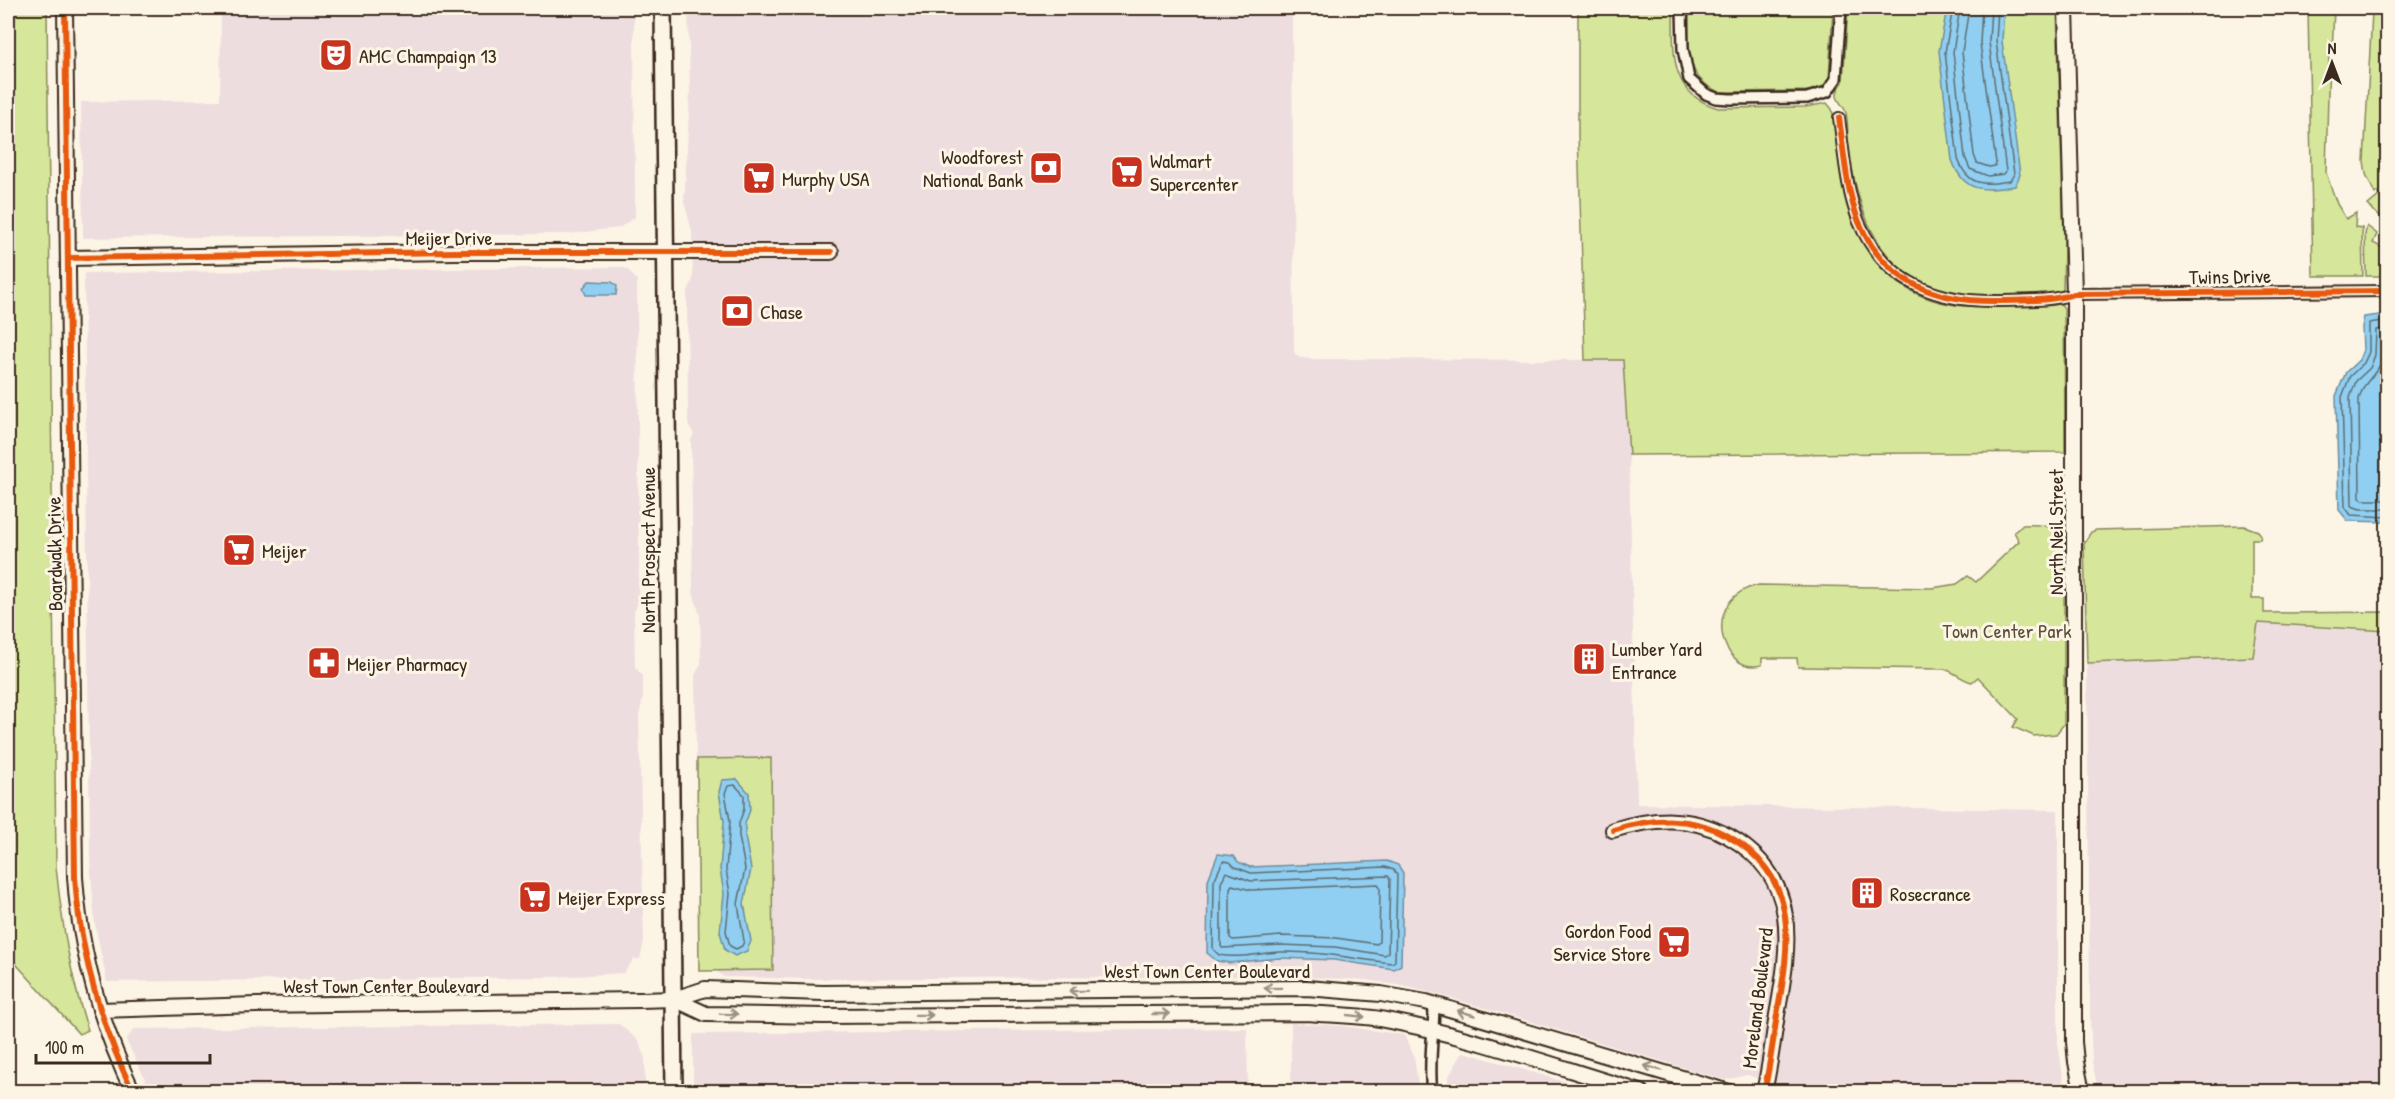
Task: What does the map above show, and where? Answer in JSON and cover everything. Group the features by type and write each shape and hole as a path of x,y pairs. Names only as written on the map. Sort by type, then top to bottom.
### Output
{"main road":[{"name":"Boardwalk Drive","path":"65,8 75,877 82,947 112,1046 133,1092"},
{"name":"North Prospect Avenue","path":"663,8 674,1092"},
{"name":"North Neil Street","path":"2066,8 2074,294 2074,1042 2082,1092"},
{"name":"Meijer Drive","path":"68,258 229,254 831,252"},
{"name":"Moreland Boulevard","path":"1612,830 1645,822 1677,820 1709,827 1743,845 1758,858 1777,887 1787,918 1788,938 1784,977 1764,1092"},
{"name":"West Town Center Boulevard","path":"100,1010 256,1005 539,1003 674,999 705,989 835,993 1307,988 1382,994 1434,1004 1729,1092"},
{"name":"West Town Center Boulevard","path":"674,999 706,1014 847,1016 1306,1013 1377,1019 1434,1031 1641,1092"}],"street":[{"path":"1682,8 1686,70 1689,79 1706,94 1716,98 1752,99 1807,98 1827,93 1836,79 1841,8"},
{"name":"Twins Drive","path":"1839,118 1849,183 1859,221 1869,241 1895,274 1935,294 1959,300 2052,300 2074,294 2388,291"},
{"path":"1432,1092 1429,1060 1434,1031 1434,1004"}],"shaded area":[{"path":"221,8 634,8 635,217 619,228 568,234 83,238 81,102 220,100"},
{"path":"688,8 1292,8 1294,351 1296,355 1300,358 1317,359 1623,360 1629,455 1637,804 2058,810 2058,1042 2065,1091 1792,1091 1748,1075 1725,1080 1454,999 1408,987 1366,980 1279,976 810,979 724,977 703,961 698,942 695,675 701,664 700,615 693,592 691,440 694,434 688,424 687,294 693,279 692,231 684,202 690,93"},
{"path":"620,267 627,269 637,280 639,569 638,603 634,612 635,667 643,676 643,697 639,717 644,942 640,959 634,959 624,973 555,977 107,982 95,925 90,860 85,273"},
{"path":"2258,623 2387,626 2387,1091 2098,1091 2092,1061 2090,1018 2087,663 2253,657"},
{"path":"1291,1023 1344,1026 1404,1035 1414,1056 1419,1091 1291,1091"},
{"path":"619,1024 639,1041 645,1058 645,1091 151,1091 126,1040 134,1029"},
{"path":"1247,1028 1248,1091 693,1091 693,1034"},
{"path":"1463,1052 1596,1091 1448,1091 1449,1076"}],"green space":[{"path":"8,8 47,8 56,867 76,990 88,1030 79,1034 8,955"},
{"path":"1578,8 1673,8 1674,54 1682,81 1701,101 1718,108 1805,107 1827,103 1832,109 1845,184 1853,214 1864,241 1879,265 1901,285 1929,299 1965,306 2061,304 2064,308 2065,452 1629,455 1623,360 1585,360 1578,134"},
{"path":"1689,8 1833,8 1829,78 1821,88 1810,91 1720,92 1707,86 1693,68 1690,58"},
{"path":"1848,8 2057,8 2064,241 2063,293 2024,297 1963,294 1933,287 1909,275 1889,258 1874,236 1863,210 1854,180 1848,146 1846,114 1837,96 1843,82"},
{"path":"2308,8 2334,8 2332,55 2329,55 2326,173 2337,204 2346,219 2356,213 2355,227 2362,228 2363,276 2313,276"},
{"path":"2375,8 2388,8 2388,209 2380,217 2368,205 2380,195 2378,192 2375,194 2366,174 2364,161 2372,12 2375,12"},
{"path":"2367,226 2377,234 2373,243 2387,250 2387,276 2366,276 2365,234"},
{"name":"Town Center Park","path":"2023,525 2052,528 2064,537 2064,724 2056,734 2034,736 2013,727 2018,719 1978,677 1972,682 1944,669 1798,667 1797,658 1762,658 1762,665 1747,665 1735,659 1727,648 1722,634 1723,618 1728,604 1740,592 1759,585 1932,588 1957,584 1968,576 1976,582 2019,541 2014,532"},
{"path":"2244,526 2258,531 2261,535 2260,539 2252,539 2252,599 2264,599 2264,613 2387,612 2387,631 2258,623 2253,657 2087,663 2084,543 2091,532 2096,530"},
{"path":"771,758 773,970 699,971 697,759"}],"water":[{"path":"1947,8 2004,8 2002,41 2020,175 2015,186 1994,189 1976,188 1963,179 1952,160 1939,51"},
{"path":"589,281 612,282 617,286 616,295 586,295 583,288"},
{"path":"2387,314 2387,522 2348,521 2339,510 2336,396 2346,372 2359,360 2363,350 2364,317"},
{"path":"737,779 749,793 750,810 745,824 745,836 751,869 744,904 751,941 747,951 735,956 725,950 720,932 724,894 720,869 724,821 719,792 722,780"},
{"path":"1218,854 1234,856 1238,862 1250,867 1387,861 1398,865 1403,873 1401,965 1394,969 1334,960 1279,958 1230,963 1217,961 1207,953 1208,880"}],"cycle path":[{"path":"65,8 75,877 87,960 101,1014 133,1092"},
{"path":"1839,118 1851,197 1859,222 1870,243 1882,260 1897,274 1932,292 1952,298 1996,301 2045,299 2074,294 2388,291"},
{"path":"68,258 455,252 831,252"},
{"path":"1613,830 1657,821 1700,825 1728,836 1752,853 1768,871 1779,892 1785,914 1786,938 1782,989 1764,1092"}],"place":[{"name":"AMC Champaign 13","path":"336,55"},
{"name":"Woodforest National Bank","path":"1046,168"},
{"name":"Walmart Supercenter","path":"1127,172"},
{"name":"Murphy USA","path":"759,178"},
{"name":"Chase","path":"737,311"},
{"name":"Meijer","path":"239,550"},
{"name":"Lumber Yard Entrance","path":"1589,659"},
{"name":"Meijer Pharmacy","path":"324,663"},
{"name":"Rosecrance","path":"1867,893"},
{"name":"Meijer Express","path":"535,897"},
{"name":"Gordon Food Service Store","path":"1674,942"}]}
